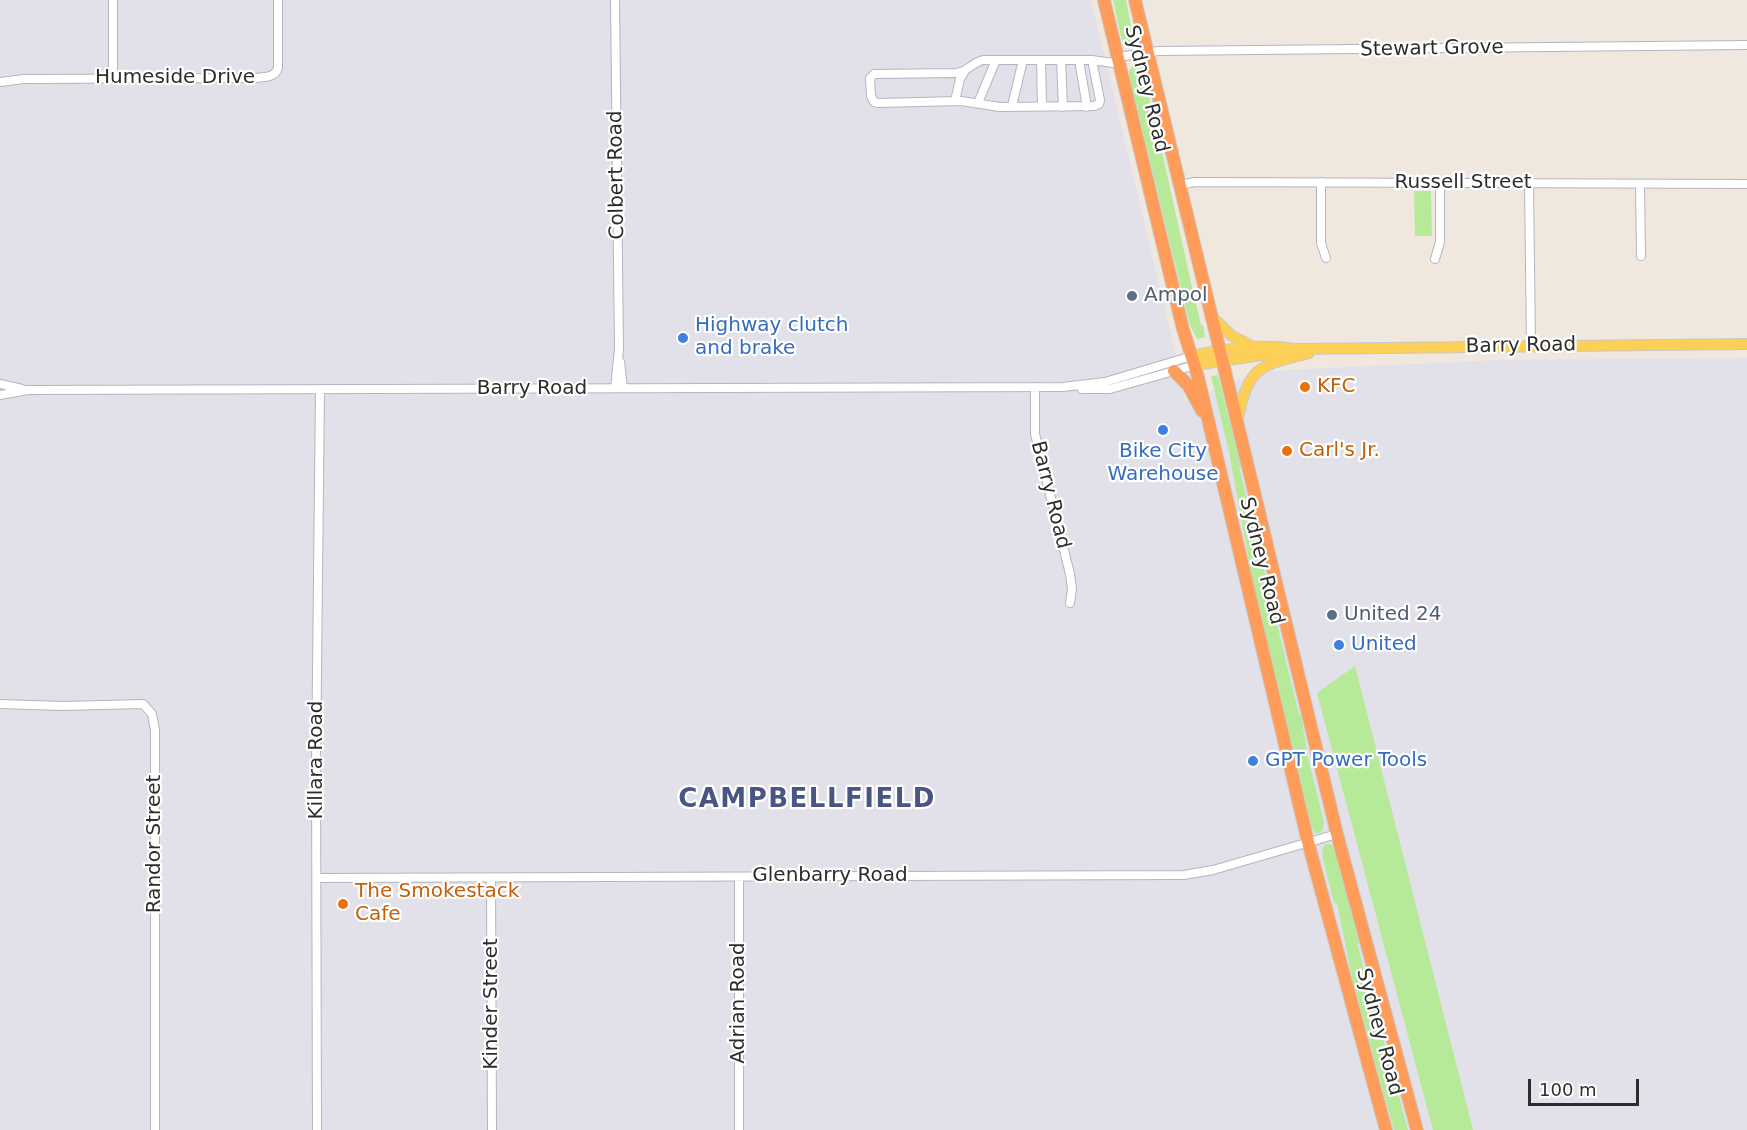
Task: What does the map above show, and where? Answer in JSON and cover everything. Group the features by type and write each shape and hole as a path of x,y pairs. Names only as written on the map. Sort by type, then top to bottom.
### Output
{"highway":[{"name":"Sydney Road","path":"1104,0 1183,329 1210,425 1308,842 1386,1130"},
{"name":"Sydney Road","path":"1135,0 1337,834 1417,1130"},
{"path":"1174,371 1188,385 1210,425"}],"main road":[{"path":"1210,315 1232,336 1253,346"},
{"name":"Barry Road","path":"1221,355 1296,349 1747,344"},
{"name":"Barry Road","path":"1193,361 1253,346 1296,349"},
{"path":"1237,423 1248,385 1258,370 1273,362 1323,349"}],"street":[{"path":"113,0 113,78"},
{"name":"Humeside Drive","path":"0,82 24,79 272,76 278,68 278,0"},
{"name":"Colbert Road","path":"615,0 619,388"},
{"name":"Stewart Grove","path":"955,101 876,102 871,98 870,78 874,74 949,74 964,71 980,60 1119,61 1148,52 1747,45"},
{"path":"978,103 996,60"},
{"path":"1012,106 1023,60"},
{"path":"1041,60 1042,106"},
{"path":"1061,60 1064,107"},
{"path":"1079,60 1087,107"},
{"path":"964,71 955,101 993,106 1087,107 1100,102 1092,60"},
{"path":"0,75 24,79"},
{"name":"Russell Street","path":"1179,185 1196,182 1747,184"},
{"path":"1321,182 1321,243 1326,258"},
{"path":"1435,259 1440,242 1440,183"},
{"path":"1529,184 1531,346"},
{"path":"1640,184 1641,256"},
{"name":"Barry Road","path":"1064,387 1083,390 1110,389 1174,371 1193,361"},
{"name":"Barry Road","path":"0,395 28,390 1064,387 1105,382 1193,361"},
{"name":"Barry Road","path":"0,384 28,390"},
{"name":"Barry Road","path":"1035,387 1035,434 1070,574 1071,603"},
{"name":"Killara Road","path":"317,1130 320,389"},
{"name":"Randor Street","path":"0,704 63,706 143,704 152,714 155,730 155,1130"},
{"name":"Glenbarry Road","path":"317,878 1190,875 1337,834"},
{"name":"Adrian Road","path":"739,876 739,1130"},
{"name":"Kinder Street","path":"491,878 492,1130"}],"shaded area":[{"path":"0,0 1091,0 1185,401 1264,371 1499,360 1747,358 1747,1130 0,1130"}],"green space":[{"path":"1113,0 1126,0 1135,46 1129,47 1122,41"},
{"path":"1135,63 1142,64 1144,67 1143,72 1201,325 1203,325 1205,337 1197,339 1190,325 1129,76 1129,71"},
{"path":"1414,191 1431,191 1432,236 1415,236"},
{"path":"1218,375 1299,715 1301,715 1308,758 1324,822 1320,833 1315,833 1311,826 1252,577 1229,452 1211,376"},
{"path":"1355,666 1473,1130 1433,1130 1317,693"},
{"path":"1325,844 1331,844 1335,851 1359,943 1357,944 1408,1130 1394,1130 1353,982 1337,903 1334,903 1323,859 1322,852"}],"place":[{"name":"Ampol","path":"1132,296"},
{"name":"Highway clutch and brake","path":"683,338"},
{"name":"KFC","path":"1305,387"},
{"name":"Bike City Warehouse","path":"1163,430"},
{"name":"Carl's Jr.","path":"1287,451"},
{"name":"United 24","path":"1332,615"},
{"name":"United","path":"1339,645"},
{"name":"GPT Power Tools","path":"1253,761"},
{"name":"The Smokestack Cafe","path":"343,904"}],"district":[{"name":"CAMPBELLFIELD","path":"807,800"}]}
